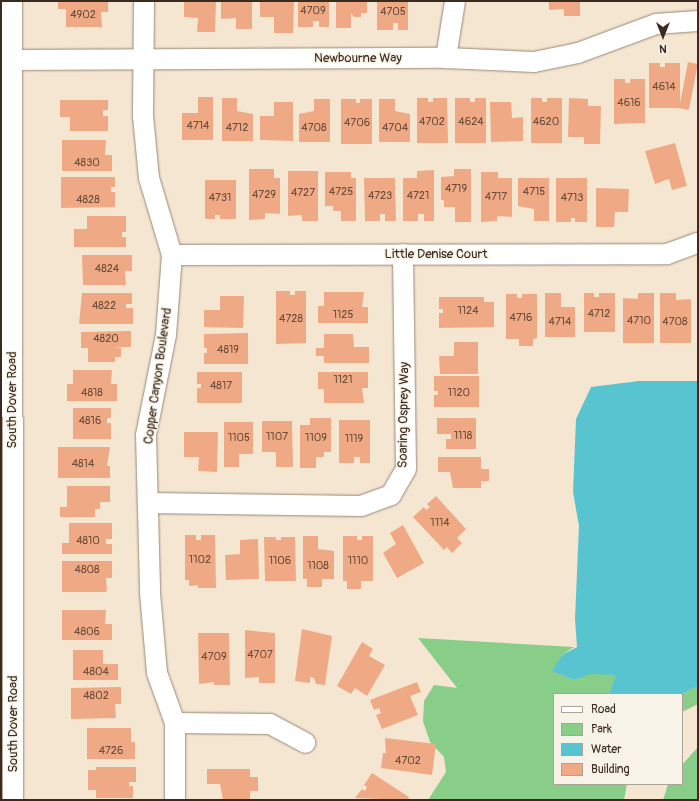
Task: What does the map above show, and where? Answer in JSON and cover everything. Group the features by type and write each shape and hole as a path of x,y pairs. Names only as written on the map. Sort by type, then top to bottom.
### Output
{"street":[{"name":"South Dover Road","path":"12,1 13,800"},
{"name":"Copper Canyon Boulevard","path":"144,1 142,116 149,178 172,255 166,335 146,436 150,593 157,673 175,723 175,800"},
{"path":"446,58 455,1"},
{"name":"Newbourne Way","path":"12,60 144,58 446,58 534,62 578,53 656,24 698,21"},
{"name":"Little Denise Court","path":"172,255 667,254 698,243"},
{"name":"Soaring Osprey Way","path":"148,503 361,506 391,495 406,469 403,254"},
{"path":"175,723 270,724 305,743"}],"green space":[{"path":"418,638 574,647 562,655 553,671 574,680 591,673 617,675 609,693 553,693 553,785 627,785 624,800 428,800 446,772 444,757 430,742 423,721 424,701 434,685 457,688"},
{"path":"698,686 698,704 683,712 683,694"},
{"path":"698,747 698,800 663,800 668,785 683,785 683,764"}],"water":[{"path":"639,381 698,381 698,686 683,694 609,693 616,675 591,674 574,680 552,671 562,655 577,647 575,619 579,526 573,492 576,419 591,387"}],"building":[{"path":"58,1 108,1 108,12 101,12 102,27 66,27 66,9 58,9"},
{"path":"184,1 216,1 215,32 197,32 198,18 184,17"},
{"path":"221,1 252,1 252,29 236,29 236,18 221,19"},
{"path":"260,1 294,1 293,33 274,33 274,17 260,17"},
{"path":"298,1 329,1 329,27 319,27 319,21 313,21 313,27 298,27"},
{"path":"336,1 367,1 367,13 361,13 361,17 354,17 351,13 351,28 336,28"},
{"path":"377,1 408,1 408,30 398,30 398,23 393,23 393,30 377,30"},
{"path":"549,1 580,1 580,16 564,16 564,9 549,10"},
{"path":"688,62 698,64 689,110 679,108"},
{"path":"649,63 660,63 660,67 665,67 665,63 680,63 680,108 649,108"},
{"path":"614,79 625,79 625,83 630,83 630,79 645,79 645,123 614,124"},
{"path":"198,97 213,97 213,140 182,140 182,113 198,113"},
{"path":"222,98 237,98 237,111 253,114 253,141 222,141"},
{"path":"417,98 428,98 428,102 433,102 433,98 447,98 448,143 417,143"},
{"path":"455,98 470,98 470,102 475,102 475,98 486,98 486,143 455,143"},
{"path":"531,98 542,98 542,102 547,102 547,98 562,98 562,143 531,143"},
{"path":"569,98 588,99 588,106 601,106 600,144 584,144 584,137 568,137"},
{"path":"314,99 330,99 330,142 299,142 299,114 314,111"},
{"path":"341,99 356,99 356,103 360,103 360,99 372,99 372,144 341,144"},
{"path":"379,99 395,99 395,111 410,114 410,142 379,142"},
{"path":"60,100 108,100 108,110 103,110 103,116 108,116 108,131 70,131 70,117 60,117"},
{"path":"274,102 293,102 293,141 260,140 260,116 274,116"},
{"path":"490,102 511,102 512,118 523,117 523,141 491,142"},
{"path":"62,140 106,140 105,155 112,155 112,171 62,171"},
{"path":"675,143 687,186 672,190 669,179 655,184 645,151"},
{"path":"249,169 274,169 274,178 280,178 280,214 265,213 265,219 249,220"},
{"path":"454,169 471,169 471,222 455,222 455,207 444,207 444,200 441,200 441,177 454,176"},
{"path":"434,170 434,221 424,221 424,214 418,214 418,221 403,221 403,178 417,178 417,171"},
{"path":"288,171 318,171 318,221 302,221 302,215 288,216"},
{"path":"325,172 351,172 351,178 356,178 356,221 341,221 341,211 333,211 333,206 325,206"},
{"path":"481,172 498,172 498,178 512,178 512,217 497,216 497,221 481,222"},
{"path":"61,177 115,177 115,187 111,187 111,192 115,192 115,207 61,208"},
{"path":"364,178 395,178 396,221 385,221 385,214 380,214 380,221 365,221"},
{"path":"518,178 549,178 549,221 534,221 534,209 518,206"},
{"path":"556,178 587,178 587,222 575,222 575,218 571,218 571,222 556,222"},
{"path":"205,180 236,180 236,219 220,219 220,215 215,215 215,219 205,219"},
{"path":"596,188 629,189 628,212 615,212 614,227 596,227"},
{"path":"87,216 126,216 126,232 122,232 122,237 126,237 126,247 74,247 74,229 87,229"},
{"path":"82,255 132,255 132,271 125,271 126,285 83,285"},
{"path":"276,291 290,291 290,295 295,295 295,291 306,291 306,343 276,344"},
{"path":"324,292 364,292 362,307 368,307 368,323 318,323 318,306 324,306"},
{"path":"82,293 132,293 132,304 126,304 126,308 133,308 133,324 79,324"},
{"path":"545,293 561,293 561,307 575,307 575,337 545,337"},
{"path":"584,293 594,293 594,297 599,297 599,293 615,293 615,332 584,332"},
{"path":"638,293 654,293 654,343 623,343 623,298 638,299"},
{"path":"660,293 676,293 676,300 691,299 691,343 660,343"},
{"path":"506,294 517,294 517,298 522,298 522,294 537,294 537,338 533,339 533,346 519,346 519,339 506,339"},
{"path":"220,296 244,296 243,328 204,327 204,310 220,310"},
{"path":"439,297 484,297 484,302 494,302 494,327 439,328 439,313 443,313 443,309 439,309"},
{"path":"131,331 131,347 115,347 121,348 121,357 115,357 115,362 88,362 88,348 81,348 81,332"},
{"path":"248,333 248,364 204,364 204,353 207,353 207,348 204,348 204,334"},
{"path":"324,334 353,334 354,347 369,347 369,363 324,363 324,356 316,356 316,348 324,348"},
{"path":"454,342 478,342 478,374 440,374 439,356 454,356"},
{"path":"73,370 112,370 111,384 117,384 117,401 67,401 67,384 73,384"},
{"path":"197,372 242,372 242,403 197,403 197,388 201,388 201,384 197,384"},
{"path":"318,372 368,372 368,388 362,388 364,403 324,403 324,389 318,389"},
{"path":"434,376 479,376 479,407 434,407 434,395 438,395 438,391 434,391"},
{"path":"73,408 111,408 111,418 107,418 107,423 111,423 111,439 73,439"},
{"path":"310,418 331,418 331,452 324,452 324,457 316,457 316,468 300,468 300,425 310,425"},
{"path":"437,418 476,418 476,449 446,449 446,439 451,439 451,434 437,434"},
{"path":"339,420 370,420 370,463 360,463 360,457 354,457 354,463 339,463"},
{"path":"262,421 292,421 293,467 276,467 276,452 262,452"},
{"path":"224,422 253,422 253,454 239,454 239,467 224,467"},
{"path":"184,432 218,432 217,472 198,471 199,457 184,457"},
{"path":"58,447 110,447 107,466 110,466 110,478 58,478"},
{"path":"438,457 481,457 481,469 489,469 489,481 481,481 481,488 453,488 450,472 438,472"},
{"path":"67,486 110,486 110,502 100,502 100,509 95,509 95,517 60,517 60,507 67,507"},
{"path":"436,496 466,529 457,538 462,543 452,553 447,547 444,550 413,517 424,507 426,510 430,507 427,504"},
{"path":"69,523 112,523 112,539 106,539 106,544 112,544 112,554 62,554 62,543 69,543"},
{"path":"403,525 424,563 397,578 383,553 396,544 390,533"},
{"path":"185,535 196,535 196,540 201,540 201,535 215,535 216,588 198,588 198,585 189,586 189,580 185,580"},
{"path":"303,536 318,536 318,549 334,551 334,579 322,579 322,587 307,587 307,579 303,579"},
{"path":"343,536 357,536 357,540 362,540 362,536 373,536 373,581 361,581 361,589 347,589 347,581 343,581"},
{"path":"264,537 276,537 276,540 281,540 281,537 295,537 296,581 265,581"},
{"path":"258,539 259,579 226,580 225,555 240,554 240,540"},
{"path":"62,561 112,561 112,578 106,578 107,592 62,592"},
{"path":"62,610 106,610 105,624 112,624 112,640 62,640"},
{"path":"302,629 332,636 325,685 316,684 314,678 310,677 310,683 295,681"},
{"path":"245,630 275,633 275,683 259,683 259,677 245,678"},
{"path":"198,633 229,633 230,685 214,685 214,682 199,684"},
{"path":"362,642 373,649 369,656 385,665 367,696 355,688 351,694 337,686"},
{"path":"73,650 103,650 103,664 118,664 118,680 73,680"},
{"path":"417,682 421,692 410,696 418,715 382,729 376,715 381,713 379,708 374,710 370,700"},
{"path":"121,687 121,704 115,704 116,718 71,719 71,688"},
{"path":"87,728 131,728 131,742 135,742 135,759 87,759"},
{"path":"385,738 436,744 432,775 381,768 383,753 386,753"},
{"path":"96,767 136,767 136,782 129,782 129,786 133,786 133,798 96,798 96,790 88,790 88,770 96,770"},
{"path":"207,769 250,769 250,777 258,777 258,791 250,791 250,800 223,800 220,784 207,784"},
{"path":"372,773 409,797 408,800 355,798 362,789 365,791 367,787 364,785"}]}
